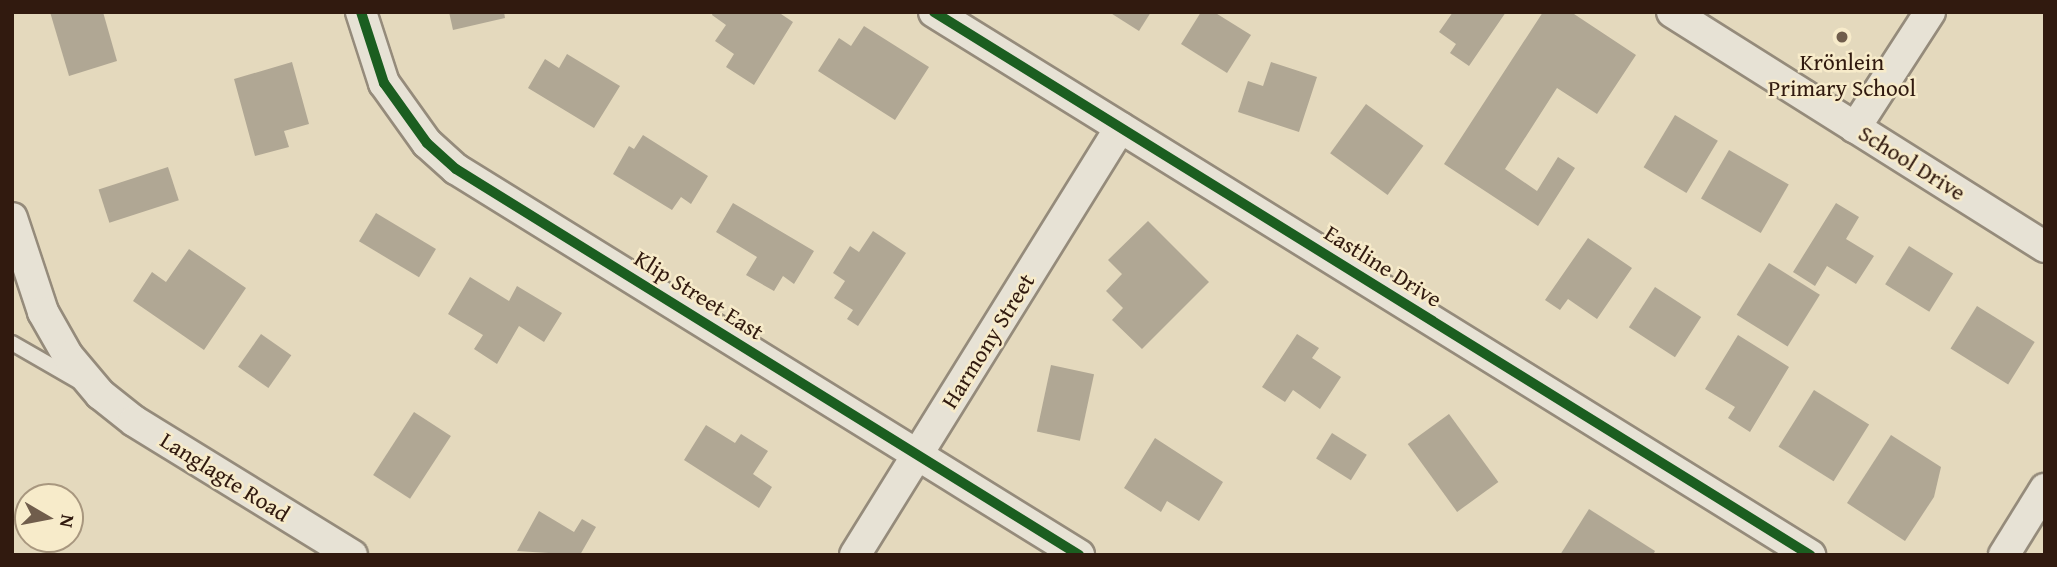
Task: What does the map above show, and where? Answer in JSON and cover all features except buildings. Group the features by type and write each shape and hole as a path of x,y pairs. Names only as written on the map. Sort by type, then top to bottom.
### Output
{"street":[{"name":"Klip Street East","path":"361,12 384,83 427,143 456,169 1079,555"},
{"name":"Eastline Drive","path":"933,12 1810,555"},
{"name":"School Drive","path":"1672,12 2045,247"},
{"path":"1855,128 1930,12"},
{"name":"Harmony Street","path":"855,555 1120,128"},
{"name":"Langlagte Road","path":"12,218 43,312 68,356 100,394 134,421 352,555"},
{"path":"2004,555 2045,489"}],"lane":[{"path":"12,343 100,394"}],"cycle path":[{"path":"361,12 384,83 427,143 456,169 1079,555"},
{"path":"934,12 1810,555"}],"place":[{"name":"Krönlein Primary School","path":"1842,37"}]}
